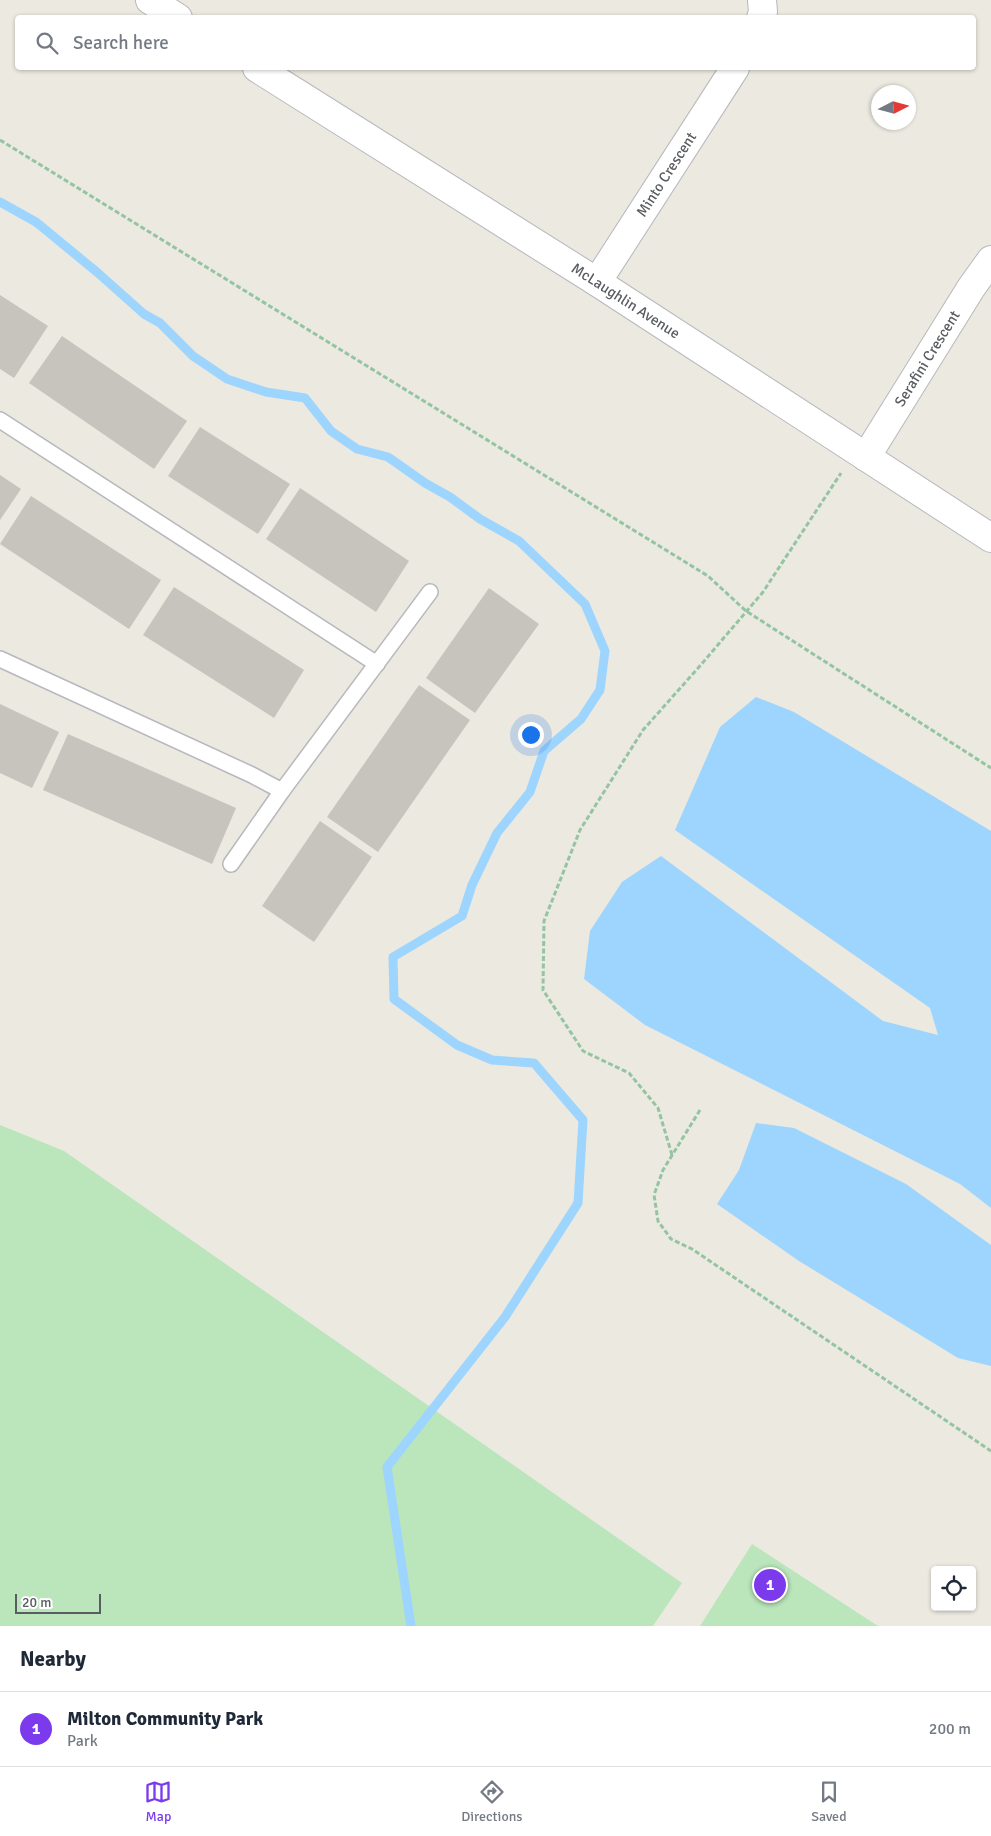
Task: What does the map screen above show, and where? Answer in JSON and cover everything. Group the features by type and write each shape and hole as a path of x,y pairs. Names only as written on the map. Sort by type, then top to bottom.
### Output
{"street":[{"path":"150,0 173,15"},
{"path":"762,0 762,15"},
{"name":"McLaughlin Avenue","path":"260,70 597,282 991,538"},
{"name":"Minto Crescent","path":"597,282 734,70"},
{"name":"Serafini Crescent","path":"861,453 991,260"}],"lane":[{"path":"0,420 377,664"},
{"path":"231,864 282,791 430,592"},
{"path":"0,659 252,774 282,791"}],"path":[{"path":"0,140 708,576 746,610 991,768"},
{"path":"672,1155 658,1108 629,1073 583,1051 543,990 544,921 580,830 643,730 763,592 861,453"},
{"path":"700,1110 663,1170 654,1195 658,1221 671,1239 700,1255 991,1451"}],"green space":[{"path":"0,1125 64,1151 682,1583 653,1626 0,1626"},
{"path":"752,1544 878,1626 700,1626"}],"water":[{"path":"756,697 794,712 991,831 991,1208 960,1184 645,1025 584,979 590,931 622,882 661,856 883,1021 938,1035 930,1008 675,830 720,727"},
{"path":"756,1123 794,1128 906,1184 991,1245 991,1366 958,1358 799,1261 717,1204 739,1170"}],"building":[{"path":"0,295 48,326 14,378 0,369"},
{"path":"62,336 187,421 154,469 29,383"},
{"path":"200,427 290,484 258,534 168,476"},
{"path":"0,475 21,489 0,520"},
{"path":"300,488 409,561 376,612 266,539"},
{"path":"31,496 161,580 129,629 0,544"},
{"path":"174,587 304,670 274,718 143,635"},
{"path":"489,588 539,624 475,713 426,678"},
{"path":"419,685 470,720 378,852 327,817"},
{"path":"0,704 59,732 32,788 0,773"},
{"path":"68,734 236,808 212,864 43,790"},
{"path":"320,821 372,857 314,942 262,906"}],"waterway":[{"path":"0,202 36,222 144,314 160,323 193,356 227,379 266,392 305,398 331,431 357,449 388,457 480,519 519,541 585,604 605,651 600,690 581,719 544,751 530,792 497,833 472,885 462,916 393,957 394,999 457,1045 492,1060 534,1063 583,1120 578,1203 505,1317 387,1467 411,1626"}],"place":[{"name":"Milton Community Park","path":"770,1585"}]}
